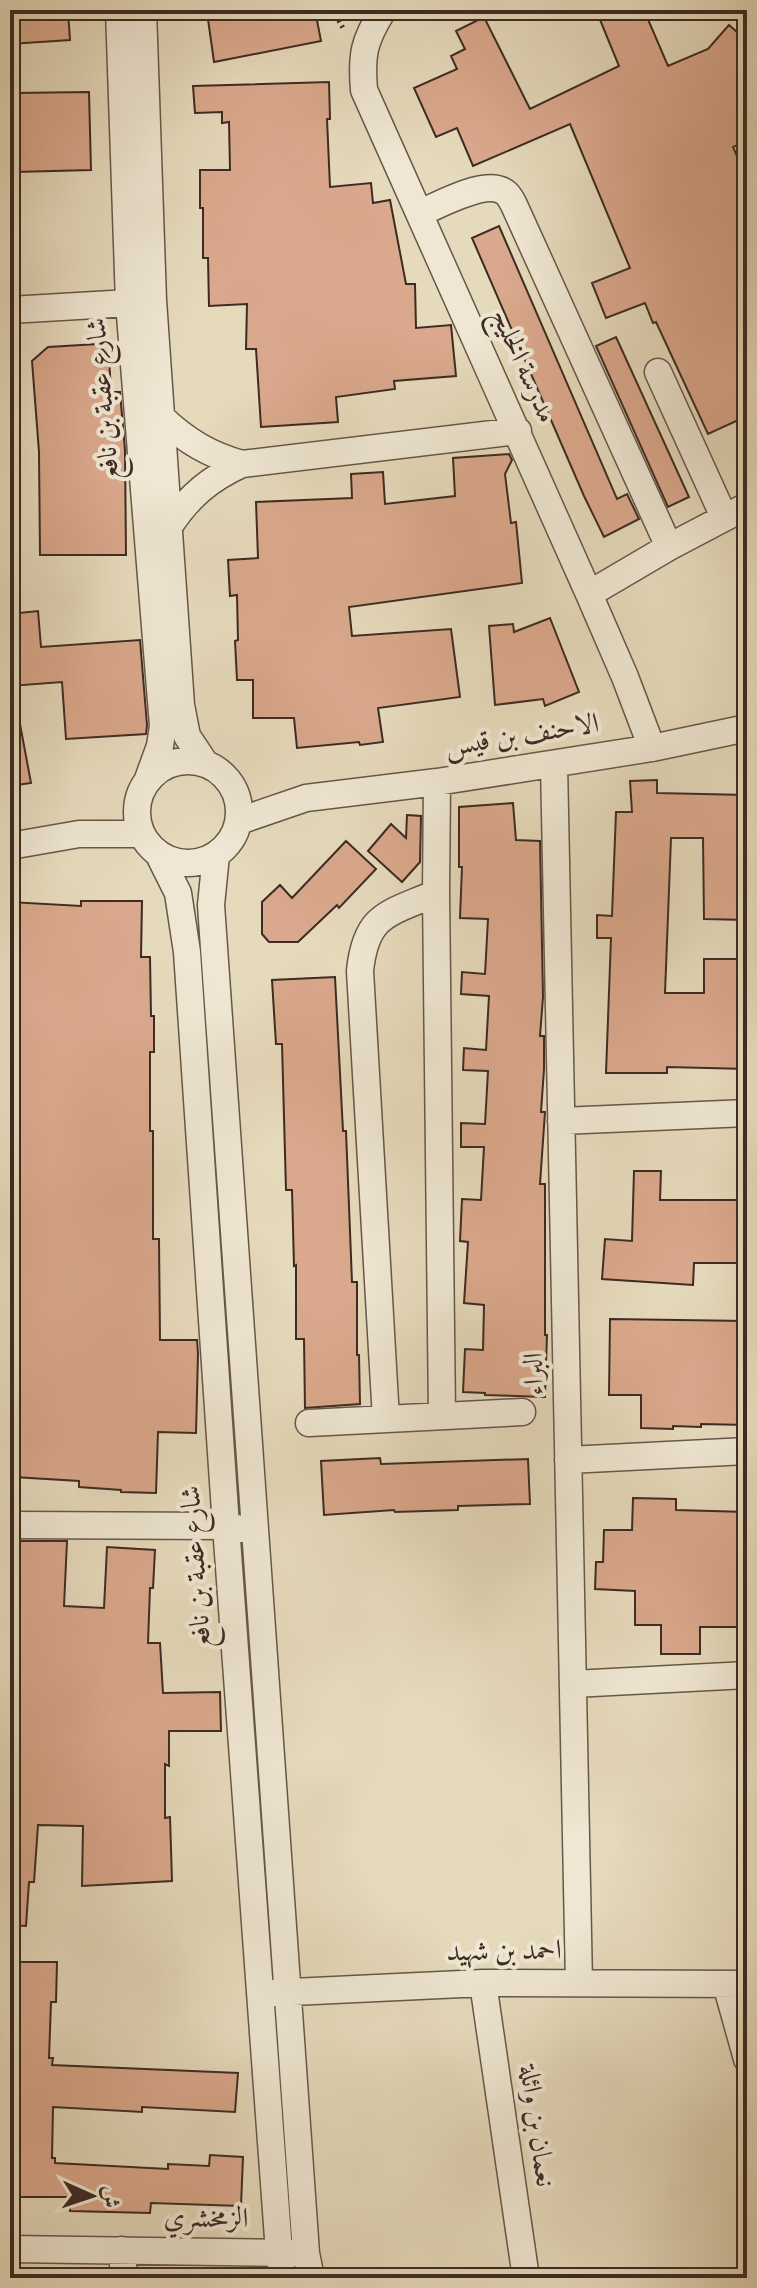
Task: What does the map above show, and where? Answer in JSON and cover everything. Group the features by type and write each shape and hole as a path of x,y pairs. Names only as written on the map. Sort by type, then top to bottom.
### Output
{"street":[{"name":"شارع عقبة بن نافع","path":"119,10 129,303 163,726 160,746 148,779"},
{"name":"شارع عقبة بن نافع","path":"143,10 153,300 181,705 187,736 205,763"},
{"name":"مدرسة الخليج","path":"383,10 369,32 362,61 364,90 518,431 625,677 652,748"},
{"path":"420,213 478,189 492,187 506,192 669,547"},
{"path":"10,310 129,303"},
{"path":"589,594 736,511 658,372"},
{"path":"162,418 198,447 242,464"},
{"path":"170,525 183,505 201,488 220,474 242,464 518,431"},
{"name":"الاحنف بن قيس","path":"236,792 306,798 437,782 652,748 747,728"},
{"path":"184,760 205,763 223,774 236,792 239,821 227,846 216,855 198,863 178,863 159,855 141,834 136,808 140,793 148,779 164,766 184,760"},
{"name":"البراء","path":"554,764 579,1983"},
{"path":"437,782 442,1416"},
{"name":"الاحنف بن قيس","path":"239,821 306,798"},
{"path":"79,834 136,808"},
{"path":"10,846 79,834 141,834"},
{"name":"شارع عقبة بن نافع","path":"159,855 178,893 187,952 226,1526 274,1992 308,2266"},
{"name":"شارع عقبة بن نافع","path":"216,855 211,905 257,1538 281,2265"},
{"path":"386,1419 361,961 368,933 382,917 436,893"},
{"path":"561,1121 747,1113"},
{"path":"309,1423 522,1412"},
{"path":"568,1460 747,1451"},
{"path":"10,1525 226,1526 243,1530 257,1538"},
{"path":"573,1684 747,1675"},
{"name":"احمد بن شهيد","path":"274,1992 483,1983 736,1984"},
{"name":"نعمان بن وائلة","path":"483,1983 526,2278"},
{"path":"736,1984 747,2059"},
{"name":"الزمخشري","path":"10,2249 122,2250 308,2266"},
{"path":"122,2250 124,2278"}],"building":[{"path":"10,10 68,10 70,40 10,44"},
{"path":"315,10 321,41 214,62 207,12"},
{"path":"596,10 644,10 668,66 708,49 729,25 747,41 747,141 733,147 747,179 747,416 708,434 645,303 606,318 592,283 630,268 570,124 473,166 457,128 436,137 414,88 457,69 451,56 465,49 456,31 484,17 530,109 619,66"},
{"path":"329,82 330,187 371,183 373,203 390,200 406,284 415,284 416,328 451,325 456,376 394,381 395,389 336,397 338,422 261,427 256,349 246,349 247,304 209,306 208,258 203,258 200,170 230,170 229,122 222,123 222,112 195,113 193,86"},
{"path":"89,92 91,170 15,172 14,93"},
{"path":"499,226 617,499 627,494 639,519 604,537 472,238"},
{"path":"616,337 689,497 668,507 596,346"},
{"path":"98,344 109,357 111,392 120,392 125,450 126,555 40,555 39,452 32,361 48,347"},
{"path":"509,454 512,460 505,474 511,523 516,522 522,583 349,607 352,636 451,629 460,697 378,708 383,742 360,745 359,742 297,748 294,718 253,718 253,680 237,680 237,595 230,596 228,560 258,558 256,502 352,498 351,474 383,472 385,504 455,496 453,458"},
{"path":"38,611 41,647 140,640 146,734 66,739 62,682 10,686 10,614"},
{"path":"550,618 579,692 545,706 543,699 495,705 489,626 513,624 514,632"},
{"path":"20,724 31,783 10,786 10,725"},
{"path":"657,780 657,793 747,795 747,920 704,919 703,838 671,838 665,993 704,993 704,959 747,959 747,1069 667,1067 667,1073 606,1073 611,938 597,938 597,915 612,916 616,812 632,812 630,781"},
{"path":"513,803 516,840 540,841 543,997 540,1036 544,1036 541,1112 545,1112 540,1184 545,1184 545,1397 463,1392 465,1349 483,1350 484,1305 464,1303 468,1242 460,1241 462,1199 481,1200 484,1147 461,1147 461,1123 485,1124 488,1071 463,1070 464,1048 486,1050 489,996 461,994 462,972 485,974 488,919 460,918 462,867 459,867 459,807"},
{"path":"407,815 421,816 420,862 402,882 368,851 391,824 406,838"},
{"path":"346,841 376,869 339,908 337,905 298,942 269,942 262,934 262,902 280,885 292,898"},
{"path":"81,901 142,901 141,957 150,957 154,1052 150,1052 150,1131 153,1131 153,1239 159,1239 160,1340 197,1340 198,1354 196,1433 158,1432 156,1493 79,1487 79,1481 14,1477 16,1439 10,1439 10,902 81,906"},
{"path":"335,977 343,1131 346,1131 352,1282 357,1282 360,1404 305,1408 304,1339 296,1339 292,1190 286,1190 282,1044 276,1044 272,980"},
{"path":"634,1171 661,1171 660,1200 747,1200 747,1263 694,1263 693,1285 602,1279 605,1239 632,1241"},
{"path":"610,1319 747,1321 747,1425 641,1428 641,1395 609,1395"},
{"path":"380,1458 381,1464 528,1459 530,1504 324,1515 321,1461"},
{"path":"633,1498 676,1499 676,1510 747,1512 747,1627 700,1627 700,1654 661,1654 661,1625 635,1625 635,1591 595,1589 596,1562 603,1562 604,1530 632,1530"},
{"path":"10,1541 67,1541 64,1606 104,1608 107,1547 155,1550 148,1643 160,1643 163,1693 220,1692 221,1731 169,1731 169,1766 165,1764 165,1818 170,1817 172,1881 82,1886 83,1826 38,1825 34,1882 29,1882 26,1926 10,1925"},
{"path":"10,1962 57,1962 56,2002 51,2002 49,2058 53,2058 52,2065 238,2073 235,2112 142,2107 142,2112 53,2107 52,2158 55,2158 55,2163 168,2169 168,2164 209,2166 210,2155 243,2157 241,2206 151,2203 150,2213 70,2211 71,2197 10,2197"}]}
